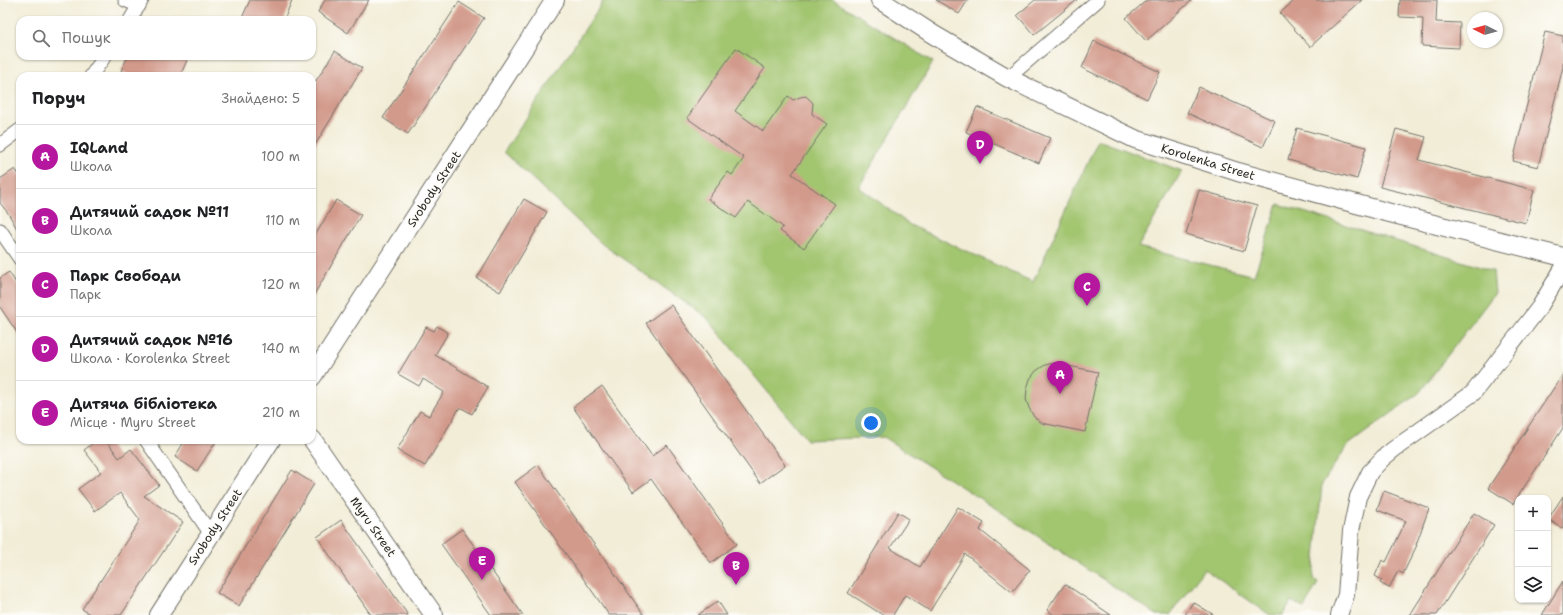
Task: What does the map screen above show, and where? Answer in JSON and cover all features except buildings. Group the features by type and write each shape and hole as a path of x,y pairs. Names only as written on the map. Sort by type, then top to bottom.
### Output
{"main road":[{"name":"Svobody Street","path":"316,371 555,0"},
{"name":"Korolenka Street","path":"880,0 934,35 1008,78 1135,139 1224,168 1382,211 1563,257"},
{"name":"Svobody Street","path":"159,615 269,444"},
{"name":"Myru Street","path":"315,444 434,615"}],"street":[{"path":"126,0 141,3 133,16"},
{"path":"1008,78 1098,0"},
{"path":"94,72 102,60"},
{"path":"0,145 16,133"},
{"path":"0,230 16,253"},
{"path":"1339,615 1346,595 1350,531 1358,497 1370,472 1394,449 1473,393 1539,308 1563,268"},
{"path":"149,444 211,534"}],"green space":[{"path":"604,0 833,0 933,62 859,187 910,225 1033,282 1098,140 1182,171 1138,247 1254,276 1278,204 1493,271 1495,293 1419,393 1347,446 1322,484 1313,579 1318,583 1304,608 1291,601 1283,615 1270,615 1204,569 1170,615 1157,615 998,510 883,437 807,440 707,318 602,244 504,152"}],"place":[{"name":"Дитячий садок №16","path":"980,164"},
{"name":"Парк Свободи","path":"1087,306"},
{"name":"IQLand","path":"1060,394"},
{"name":"Дитяча бібліотека","path":"482,580"},
{"name":"Дитячий садок №11","path":"736,585"}]}
